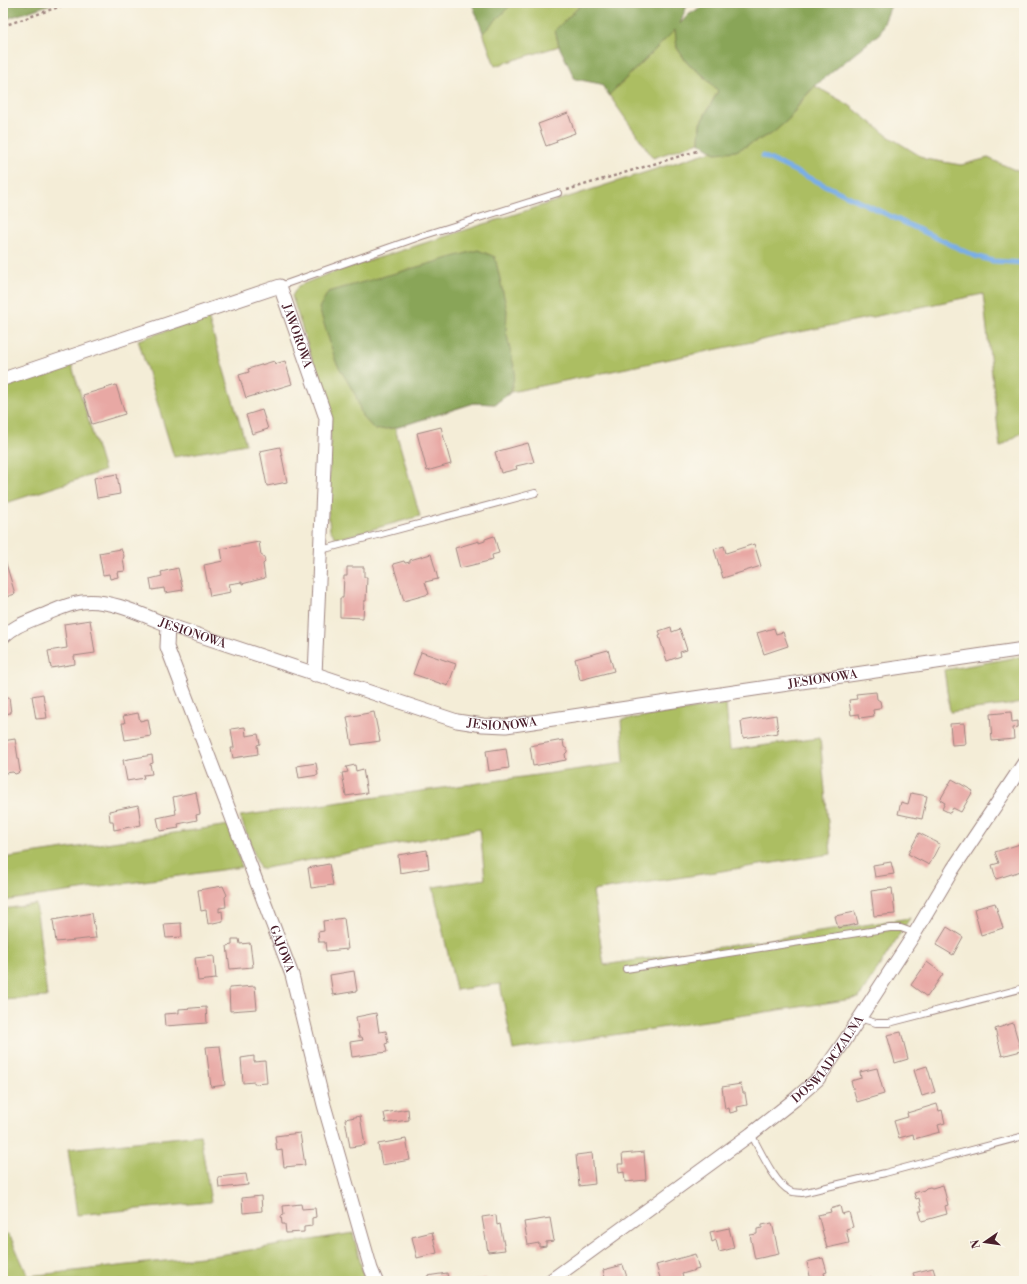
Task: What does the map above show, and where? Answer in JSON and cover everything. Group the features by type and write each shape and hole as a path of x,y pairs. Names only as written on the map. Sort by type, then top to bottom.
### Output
{"street":[{"path":"3,379 280,286"},
{"name":"JAWOROWA","path":"280,286 326,418 315,675"},
{"name":"JESIONOWA","path":"3,637 12,629 67,605 92,601 104,602 134,611 168,625 205,636 315,675 457,721 483,726 506,726 1024,649"},
{"name":"GAJOWA","path":"168,625 167,648 292,975 324,1105 371,1269 376,1281"},
{"name":"DOŚWIADCZALNA","path":"550,1281 751,1134 818,1079 915,933 953,870 1024,762"}],"lane":[{"path":"280,286 422,236 558,193"},
{"path":"321,550 535,493"},
{"path":"626,969 890,928 901,928 915,933"},
{"path":"859,1018 876,1023 889,1023 1024,988"},
{"path":"751,1134 781,1184 790,1191 802,1193 885,1173 1024,1136"}],"path":[{"path":"3,26 70,3"},
{"path":"558,193 697,151"}],"green space":[{"path":"3,3 54,3 3,20"},
{"path":"472,3 509,3 509,7 483,33"},
{"path":"509,3 583,3 555,30 559,46 495,66 483,33 509,7"},
{"path":"583,3 688,3 680,24 688,15 708,3 892,3 880,33 815,86 801,101 789,119 773,133 736,151 716,153 699,142 700,124 718,91 704,76 688,64 677,48 675,30 609,95 601,84 575,79 559,46 555,30"},
{"path":"675,30 677,48 688,64 700,73 718,91 700,124 699,142 653,158 609,95"},
{"path":"815,86 849,105 888,136 925,159 961,165 988,158 1024,174 1024,431 1000,447 983,294 511,392 495,404 474,403 395,428 420,516 337,539 330,530 328,512 331,419 292,296 298,286 325,275 712,151 716,153 789,119 804,98"},
{"path":"478,250 495,257 507,310 506,331 515,371 511,392 495,404 474,403 395,428 375,430 362,416 356,396 336,362 319,308 328,292"},
{"path":"208,317 246,444 174,457 138,340"},
{"path":"71,363 104,471 3,504 3,388"},
{"path":"1024,656 1024,703 950,712 944,670"},
{"path":"726,704 730,750 820,738 831,854 593,891 604,965 910,918 859,998 513,1050 500,984 456,990 433,887 485,879 480,829 260,869 240,816 624,763 621,720"},
{"path":"229,825 242,867 3,901 3,858"},
{"path":"36,904 47,997 3,1000 3,909"},
{"path":"200,1135 211,1202 77,1215 68,1149"},
{"path":"3,1230 11,1238 28,1276 219,1255 353,1233 365,1281 3,1281"}],"building":[{"path":"568,113 575,133 556,140 557,142 546,146 538,124"},
{"path":"274,361 275,364 285,361 292,384 246,398 239,375 249,372 248,369"},
{"path":"116,385 125,414 92,424 83,395"},
{"path":"262,410 268,429 252,434 246,415"},
{"path":"441,427 451,464 427,471 417,433"},
{"path":"528,443 534,462 516,466 517,469 501,473 495,452"},
{"path":"280,447 287,482 267,486 260,451"},
{"path":"117,474 120,494 97,498 94,478"},
{"path":"494,536 499,553 492,555 493,560 460,568 455,548 479,541 479,543"},
{"path":"259,542 261,555 264,557 265,562 263,564 265,578 242,584 242,582 229,584 231,592 210,596 204,565 223,561 221,549"},
{"path":"754,544 761,566 723,578 714,549 724,546 726,553"},
{"path":"121,549 124,556 125,571 117,572 118,577 110,579 109,574 103,575 99,553"},
{"path":"431,554 438,579 425,582 429,594 404,601 393,564 404,561 405,563 410,562 410,560"},
{"path":"5,560 15,594 3,598 3,561"},
{"path":"347,567 364,567 364,577 367,577 366,601 364,601 363,618 340,617 340,598 343,598 344,576 347,576"},
{"path":"178,568 183,590 165,593 164,588 152,590 150,579 162,576 161,572"},
{"path":"90,620 95,653 74,656 75,664 51,668 48,651 67,648 64,624"},
{"path":"671,627 672,632 680,629 687,650 680,652 681,656 667,661 659,636 661,635 659,631"},
{"path":"774,628 776,634 783,632 788,646 764,654 757,633"},
{"path":"608,650 614,671 580,680 575,659"},
{"path":"421,652 456,664 448,686 413,674"},
{"path":"876,692 877,699 880,701 881,706 879,709 873,710 874,716 860,718 859,714 851,715 849,700 857,699 856,694"},
{"path":"43,694 47,718 36,719 32,696"},
{"path":"9,697 11,713 3,714 3,698"},
{"path":"374,712 380,741 352,745 347,717"},
{"path":"1011,712 1012,722 1018,721 1018,727 1013,728 1014,739 992,741 990,714"},
{"path":"138,713 140,721 148,719 151,736 125,740 122,723 125,723 123,716"},
{"path":"776,715 778,733 743,738 741,721"},
{"path":"964,723 966,744 952,745 950,724"},
{"path":"245,727 246,736 258,734 260,744 257,745 258,754 233,758 231,748 234,748 231,729"},
{"path":"15,739 20,771 15,774 13,772 5,773 3,761 3,741"},
{"path":"563,740 564,747 567,749 565,754 566,760 533,766 530,746"},
{"path":"506,748 509,768 489,771 486,751"},
{"path":"152,755 153,763 150,764 152,774 143,775 144,778 127,781 123,760"},
{"path":"316,763 318,775 299,778 297,766"},
{"path":"355,765 356,771 363,769 367,793 346,796 342,773 348,772 346,767"},
{"path":"952,779 973,791 961,812 953,808 950,813 942,809 945,803 940,800"},
{"path":"196,792 200,814 196,815 197,820 178,824 179,828 160,831 157,818 176,814 173,797"},
{"path":"911,793 927,796 922,819 898,814 901,802 908,804"},
{"path":"138,805 141,825 114,830 113,821 110,821 109,811"},
{"path":"919,833 940,844 929,865 908,854"},
{"path":"1023,843 1024,870 996,879 992,865 999,863 995,852"},
{"path":"427,850 429,868 400,873 398,855"},
{"path":"891,862 894,874 875,877 873,865"},
{"path":"329,864 333,885 311,888 308,868"},
{"path":"223,886 227,895 225,897 226,907 219,908 219,912 222,911 223,921 208,924 206,910 201,911 198,890"},
{"path":"892,888 895,914 874,916 871,891"},
{"path":"995,903 1003,928 981,935 974,909"},
{"path":"855,912 858,924 838,928 835,916"},
{"path":"92,913 96,938 56,942 53,920"},
{"path":"344,918 348,949 326,951 325,942 319,942 318,932 324,931 323,921"},
{"path":"181,923 182,937 166,938 164,924"},
{"path":"947,927 963,937 953,955 936,945"},
{"path":"232,939 239,939 240,944 250,943 253,967 230,969 227,946 232,945"},
{"path":"214,956 216,979 198,981 195,958"},
{"path":"927,962 943,974 927,997 911,985"},
{"path":"354,971 357,991 333,995 330,975"},
{"path":"255,986 257,1009 230,1011 229,988"},
{"path":"206,1007 207,1023 165,1026 164,1014 179,1013 179,1009"},
{"path":"376,1013 379,1032 386,1031 388,1043 385,1044 387,1052 352,1057 350,1042 363,1040 362,1037 359,1037 356,1017"},
{"path":"1013,1023 1021,1051 1002,1056 995,1029"},
{"path":"901,1032 908,1059 895,1063 887,1035"},
{"path":"220,1046 225,1085 211,1087 206,1047"},
{"path":"254,1056 254,1062 265,1061 267,1083 243,1083 241,1058"},
{"path":"927,1066 935,1092 922,1096 914,1070"},
{"path":"877,1068 884,1094 857,1102 851,1081 861,1078 860,1072"},
{"path":"741,1084 743,1093 745,1093 747,1105 737,1107 738,1111 730,1113 729,1108 725,1109 722,1087"},
{"path":"937,1104 939,1111 942,1110 945,1123 938,1125 940,1132 914,1139 913,1134 899,1138 894,1121 908,1117 907,1113"},
{"path":"408,1109 409,1120 386,1123 384,1113"},
{"path":"360,1116 365,1145 350,1147 345,1119"},
{"path":"300,1133 305,1165 284,1167 282,1150 277,1151 275,1136"},
{"path":"406,1139 410,1160 382,1165 378,1144"},
{"path":"644,1152 646,1180 625,1182 624,1172 619,1173 618,1164 623,1164 622,1154"},
{"path":"592,1153 595,1184 579,1186 576,1155"},
{"path":"246,1174 248,1185 219,1188 218,1177"},
{"path":"943,1185 948,1205 945,1206 947,1214 922,1221 919,1211 922,1211 919,1198 916,1199 914,1193 926,1188"},
{"path":"261,1196 262,1211 243,1213 242,1198"},
{"path":"301,1204 302,1209 315,1208 316,1217 312,1218 312,1226 304,1227 304,1232 286,1233 285,1224 282,1224 281,1216 284,1215 283,1206"},
{"path":"840,1206 842,1214 849,1212 853,1227 846,1229 849,1243 827,1248 818,1215 831,1212 830,1209"},
{"path":"496,1215 497,1225 500,1224 505,1250 488,1252 482,1217"},
{"path":"550,1218 554,1241 546,1242 546,1246 539,1247 539,1243 528,1245 524,1222"},
{"path":"772,1223 779,1254 755,1259 750,1235 757,1234 757,1229 762,1228 762,1225"},
{"path":"729,1228 734,1248 719,1252 716,1240 712,1242 710,1232"},
{"path":"432,1232 437,1253 417,1258 412,1237"},
{"path":"695,1254 699,1269 682,1274 684,1281 661,1281 656,1265"},
{"path":"823,1258 827,1272 824,1273 826,1281 811,1281 807,1262"},
{"path":"623,1265 628,1280 606,1281 603,1270"},
{"path":"933,1268 937,1281 916,1281 913,1273"},
{"path":"447,1273 448,1281 428,1281 427,1276"},
{"path":"871,1277 871,1281 859,1281"},
{"path":"486,1278 486,1281 474,1281 474,1280"}],"waterway":[{"path":"763,156 975,256 993,261 1024,263"}]}
